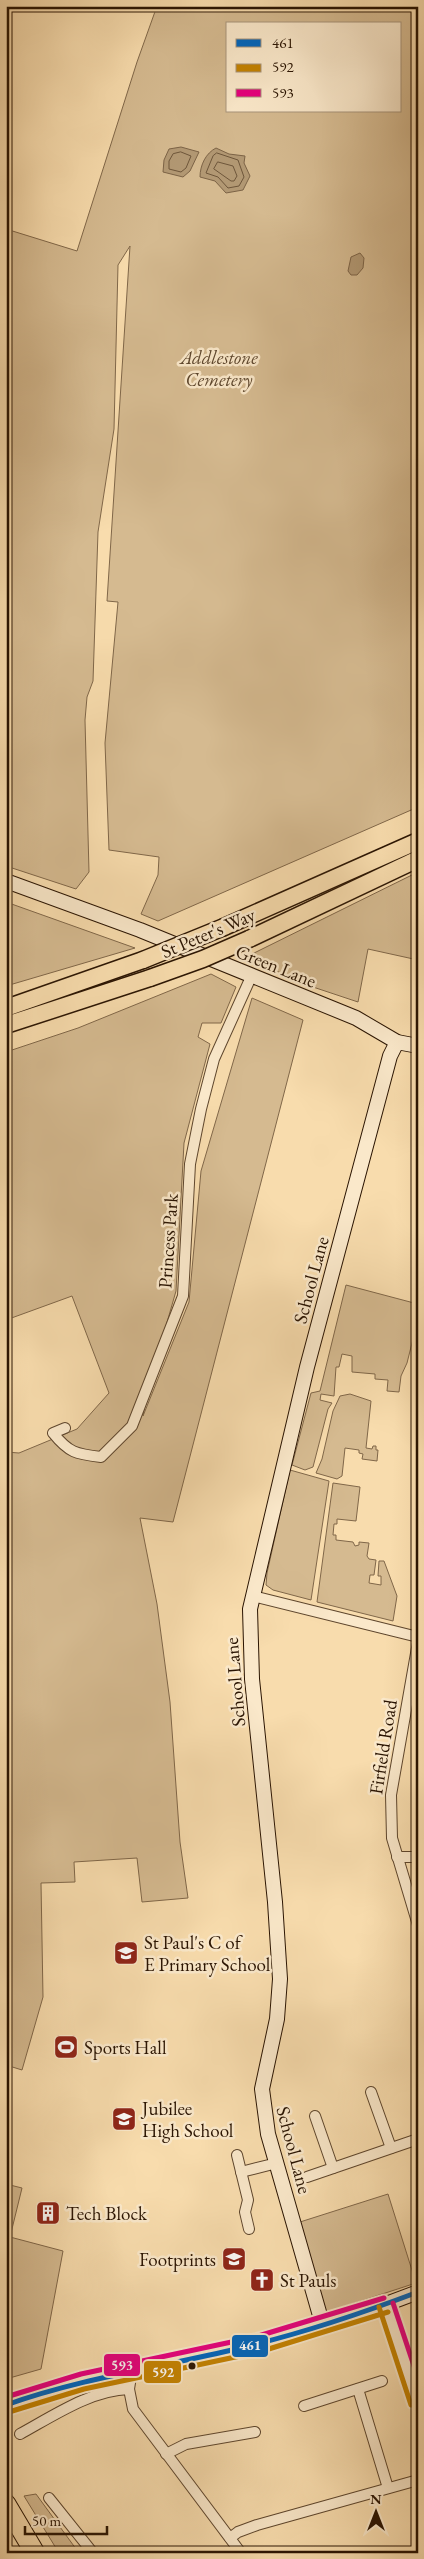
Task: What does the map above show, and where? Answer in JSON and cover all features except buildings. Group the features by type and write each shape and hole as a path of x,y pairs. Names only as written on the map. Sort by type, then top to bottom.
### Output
{"highway":[{"path":"6,2504 35,2553"}],"main road":[{"name":"St Peter's Way","path":"6,1008 143,960 224,927 418,841"},
{"name":"St Peter's Way","path":"6,1025 203,959 418,859"}],"street":[{"name":"Green Lane","path":"6,880 140,930 251,977 356,1018 396,1042 418,1046"},
{"name":"Princess Park","path":"65,1428 53,1433 63,1445 74,1453 101,1457 132,1426 149,1385 183,1296 190,1164 210,1070 251,977"},
{"name":"School Lane","path":"323,2326 262,2103 262,2089 277,2019 280,1978 275,1902 248,1626 253,1596 307,1367 390,1056 396,1042"},
{"path":"253,1596 418,1637"},
{"name":"Firfield Road","path":"418,1642 391,1796 392,1838 396,1857 418,1925"},
{"path":"396,1857 418,1858"},
{"path":"371,2092 391,2148"},
{"path":"315,2116 333,2168"},
{"path":"307,2177 418,2140"},
{"path":"237,2155 248,2200 245,2212 249,2229"},
{"path":"241,2172 277,2163"},
{"path":"6,2405 77,2382 251,2346 323,2326 418,2292"},
{"path":"386,2304 418,2403"},
{"path":"132,2370 129,2389 133,2409 241,2553"},
{"path":"304,2406 382,2381"},
{"path":"20,2434 61,2411 97,2396 114,2390 129,2389"},
{"path":"358,2389 388,2488"},
{"path":"166,2454 186,2444 255,2432"},
{"path":"230,2538 238,2532 257,2525 418,2480"},
{"path":"49,2498 93,2553"}],"green space":[{"name":"Addlestone Cemetery","path":"157,6 418,6 418,807 158,921 141,914 158,875 159,857 109,850 105,743 118,602 107,601 130,246 118,265 114,429 98,532 93,681 87,697 85,720 89,872 76,889 6,866 6,229 77,251 137,62"},
{"path":"418,872 418,960 368,949 358,1002 307,985 246,957"},
{"path":"6,902 135,948 6,986"},
{"path":"211,974 236,987 221,1023 202,1023 198,1037 210,1044 184,1143 176,1291 149,1385 143,1416 189,1302 201,1171 252,998 303,1020 173,1522 140,1518 157,1604 170,1702 180,1842 188,1898 142,1902 137,1858 74,1862 75,1882 41,1883 43,1997 22,2070 6,2065 6,1452 19,1453 77,1429 109,1393 72,1296 6,1320 6,1052 78,1028"},
{"path":"346,1285 414,1303 413,1310 418,1312 418,1319 407,1363 401,1376 399,1392 387,1391 388,1380 375,1379 375,1374 352,1372 352,1356 342,1354 339,1367 336,1367 334,1396 321,1394 320,1400 332,1403 328,1409 313,1467 305,1470 292,1465 311,1393 320,1391"},
{"path":"350,1394 371,1401 366,1448 372,1449 373,1446 376,1446 376,1450 378,1450 377,1461 362,1459 363,1454 359,1453 359,1450 345,1448 342,1476 337,1479 316,1473 322,1459 333,1411 340,1396"},
{"path":"290,1470 329,1481 311,1600 273,1590 266,1585"},
{"path":"333,1483 360,1487 356,1521 337,1519 337,1524 334,1524 333,1535 336,1535 336,1540 353,1542 355,1546 359,1545 359,1542 369,1543 367,1556 369,1559 376,1560 374,1575 370,1575 369,1583 381,1585 381,1576 378,1576 379,1561 384,1561 397,1596 393,1621 317,1602"},
{"path":"6,2184 22,2188 10,2237 63,2251 41,2369 6,2379"},
{"path":"388,2194 416,2283 324,2313 300,2222"},
{"path":"36,2494 79,2553 59,2553 24,2496"}],"water":[{"path":"181,147 199,152 190,171 183,177 163,172 164,160 169,149"},
{"path":"216,148 229,154 245,156 244,163 250,176 243,190 226,193 215,181 200,177 204,160"},
{"path":"360,253 364,258 363,268 357,275 351,275 348,271 351,257"}],"transit line":[{"name":"461","path":"6,2405 64,2387 211,2355 307,2330 418,2292"},
{"name":"593","path":"6,2397 81,2374 255,2337 384,2298"},
{"name":"593","path":"393,2303 418,2378"},
{"name":"592","path":"379,2307 411,2405"},
{"name":"592","path":"9,2412 84,2389 259,2352 388,2312"}],"place":[{"name":"St Paul's C of E Primary School","path":"126,1953"},
{"name":"Sports Hall","path":"66,2047"},
{"name":"Jubilee High School","path":"124,2119"},
{"name":"Tech Block","path":"48,2213"},
{"name":"Footprints","path":"234,2259"},
{"name":"St Pauls","path":"262,2280"}]}
